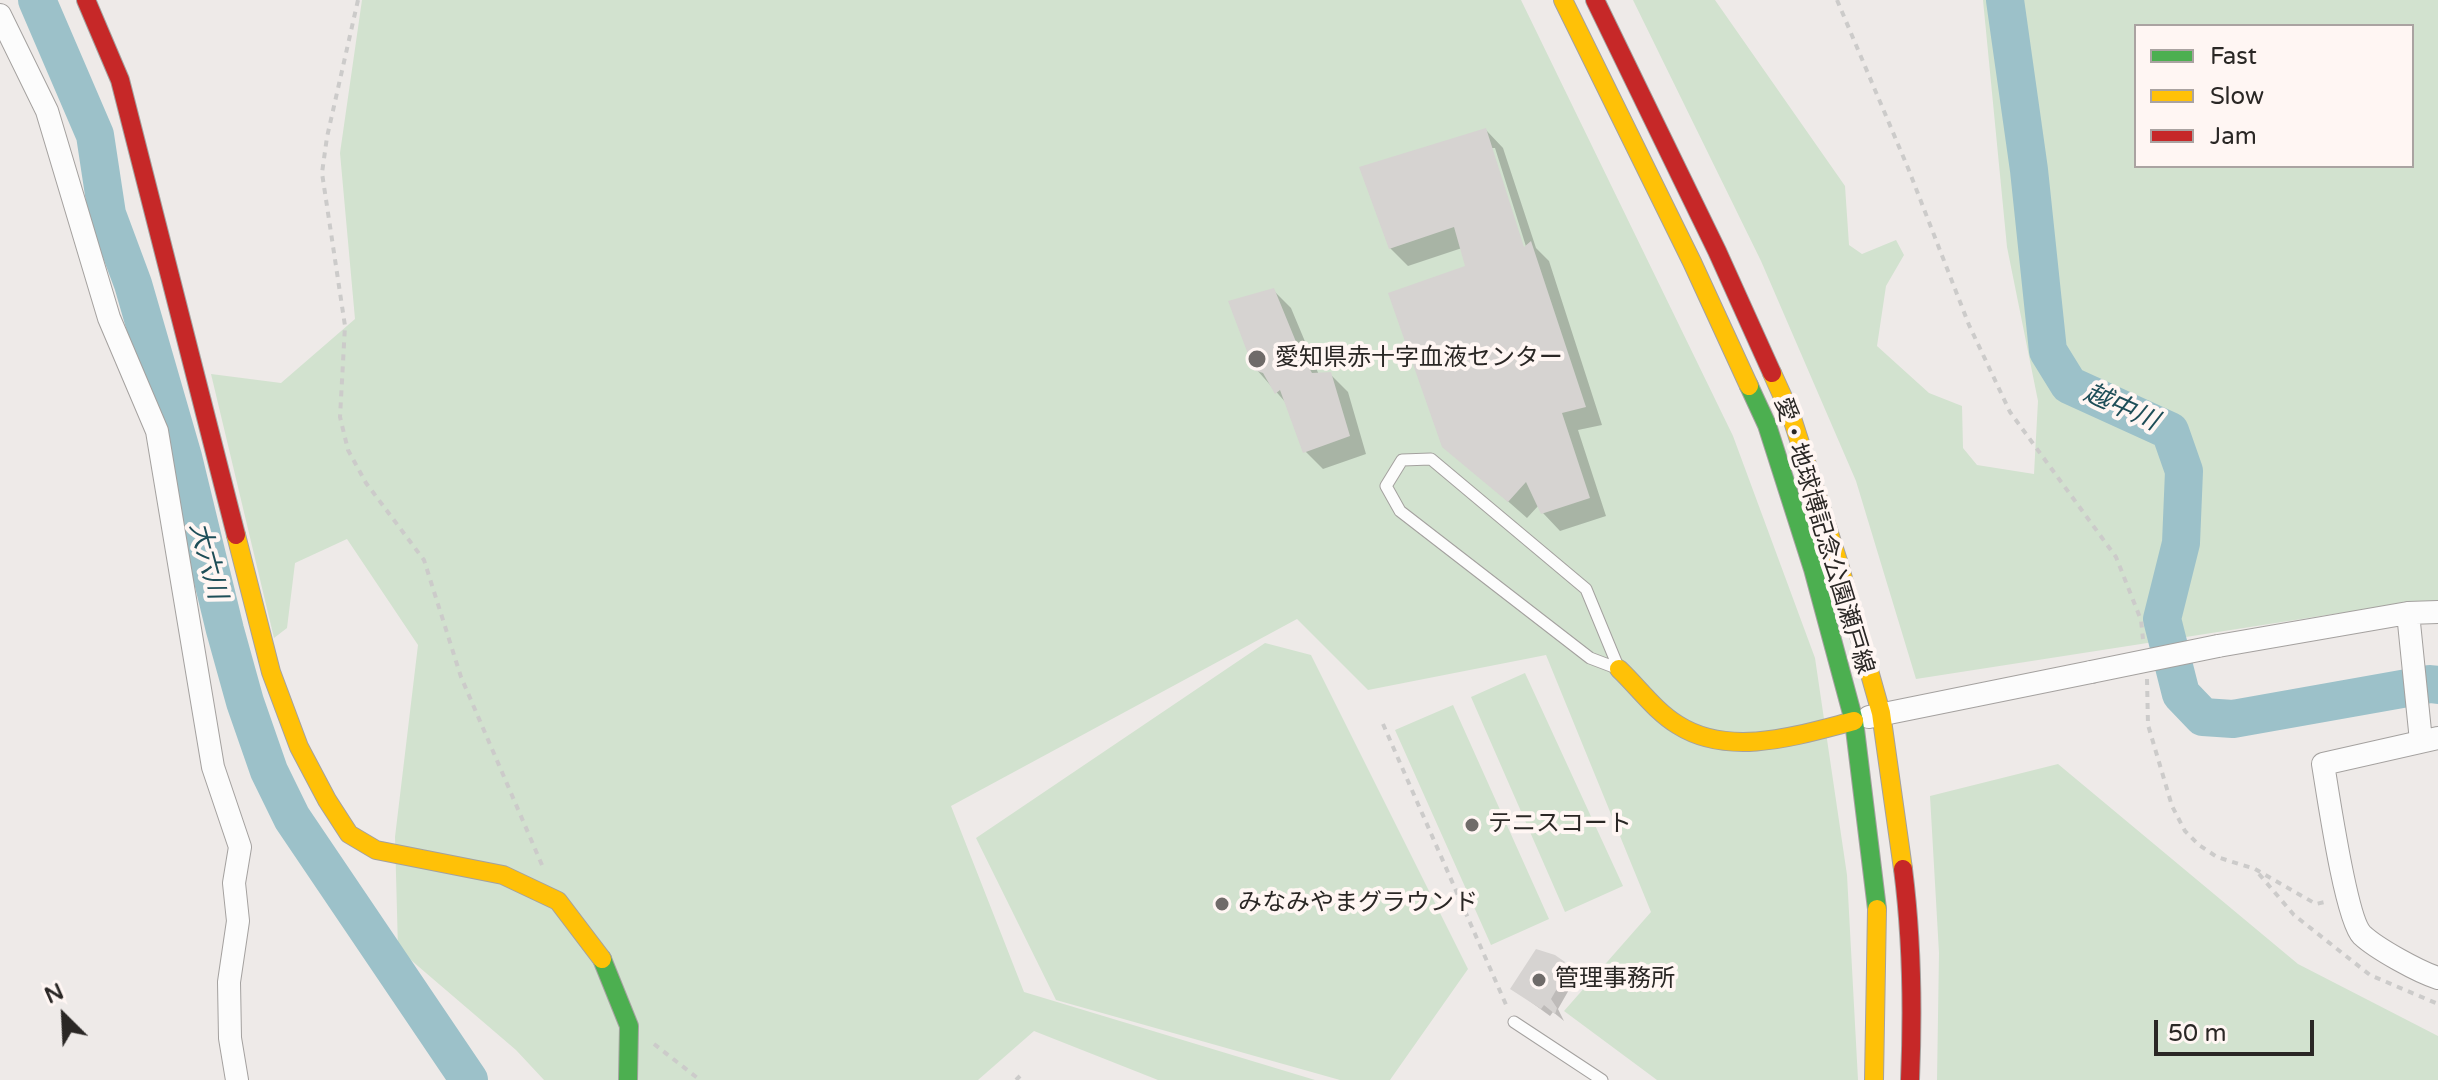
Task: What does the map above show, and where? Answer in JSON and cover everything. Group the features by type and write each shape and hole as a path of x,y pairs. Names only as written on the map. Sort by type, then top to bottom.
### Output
{"main road":[{"path":"86,0 120,80 271,672 299,747 349,834 376,850 503,875 558,901 602,959 629,1026 628,1080"},
{"name":"愛・地球博記念公園瀬戸線","path":"1563,0 1692,262 1767,425 1813,569 1854,721 1877,900 1874,1080"},
{"name":"愛・地球博記念公園瀬戸線","path":"1595,0 1717,251 1791,415 1838,561 1881,713 1907,899 1912,1035 1910,1080"},
{"path":"1619,669 1679,726 1721,742 1781,740 1854,721"}],"street":[{"path":"0,15 47,111 109,318 157,431 213,767 240,847 234,883 238,921 229,982 230,1038 237,1080"},
{"path":"1854,721 2218,646 2408,613 2438,612"},
{"path":"2408,613 2409,639 2430,740 2323,764 2347,896 2360,933 2422,973 2438,978"}],"lane":[{"path":"1431,459 1586,589 1619,669 1590,658 1400,511 1386,486 1402,460 1431,459"},
{"path":"1514,1022 1602,1080"}],"path":[{"path":"358,0 327,137 322,173 345,326 340,417 348,450 366,483 424,560 461,677 558,901"},
{"path":"1837,0 1908,168 1969,325 2010,412 2116,557 2141,620 2144,646"},
{"path":"2147,671 2148,725 2172,806 2185,831 2217,857 2255,869 2316,904 2347,896"},
{"path":"1383,724 1514,1022"},
{"path":"2255,869 2294,915 2370,975 2438,1004"},
{"path":"629,1026 700,1080"}],"green space":[{"path":"362,0 1521,0 1733,436 1815,658 1847,875 1858,1080 1657,1080 1564,1011 1651,912 1546,655 1368,690 1297,619 951,806 1024,992 1315,1080 1158,1080 1034,1031 978,1080 544,1080 516,1050 398,949 395,837 418,645 347,539 295,563 287,628 274,638 211,374 281,383 355,319 340,153"},
{"path":"1633,0 1715,0 1845,186 1849,245 1862,254 1896,240 1904,255 1886,286 1877,346 1929,393 1962,406 1963,448 1977,465 2034,474 2038,401 2007,247 1983,0 2438,0 2438,611 2340,613 1916,679 1856,481 1761,261"},
{"name":"みなみやまグラウンド","path":"1265,643 1311,655 1468,969 1390,1080 1340,1080 1056,1000 976,838"},
{"path":"1525,673 1623,886 1565,912 1471,697"},
{"name":"テニスコート","path":"1453,705 1549,919 1491,945 1395,730"},
{"path":"2058,764 2298,964 2438,1036 2438,1080 1937,1080 1939,953 1930,796"}],"building":[{"path":"1486,128 1524,247 1531,241 1586,407 1562,413 1590,498 1541,514 1526,482 1508,502 1442,447 1388,293 1465,266 1454,227 1389,249 1359,167"},
{"path":"1274,288 1312,373 1331,372 1350,436 1303,453 1280,390 1275,394 1263,373 1254,370 1228,301"},
{"name":"管理事務所","path":"1536,949 1565,962 1561,969 1567,971 1551,999 1557,1008 1555,1014 1544,1005 1541,1009 1510,989"}],"waterway":[{"name":"大六川","path":"37,0 95,135 107,214 133,284 183,457 245,702 269,771 292,818 469,1080"},
{"name":"越中川","path":"2005,0 2029,170 2048,351 2069,385 2170,431 2184,471 2181,543 2162,619 2181,694 2203,717 2233,719 2438,685"}],"traffic: fast":[{"path":"1749,386 1767,425 1813,569 1854,721 1877,909"},
{"path":"602,959 629,1026 628,1080"}],"traffic: slow":[{"path":"1563,0 1692,262 1749,386"},
{"path":"1772,373 1791,415 1838,561 1881,713 1903,869"},
{"path":"236,535 271,672 299,747 349,834 376,850 503,875 558,901 602,959"},
{"path":"1619,669 1654,706 1678,725 1698,735 1720,740 1765,741 1854,721"},
{"path":"1874,1080 1877,909"}],"traffic: jam":[{"path":"86,0 120,80 236,535"},
{"path":"1595,0 1717,251 1772,373"},
{"path":"1903,869 1911,974 1910,1080"}],"place":[{"name":"愛知県赤十字血液センター","path":"1257,359"},
{"name":"テニスコート","path":"1472,825"},
{"name":"みなみやまグラウンド","path":"1222,904"},
{"name":"管理事務所","path":"1539,980"}]}
